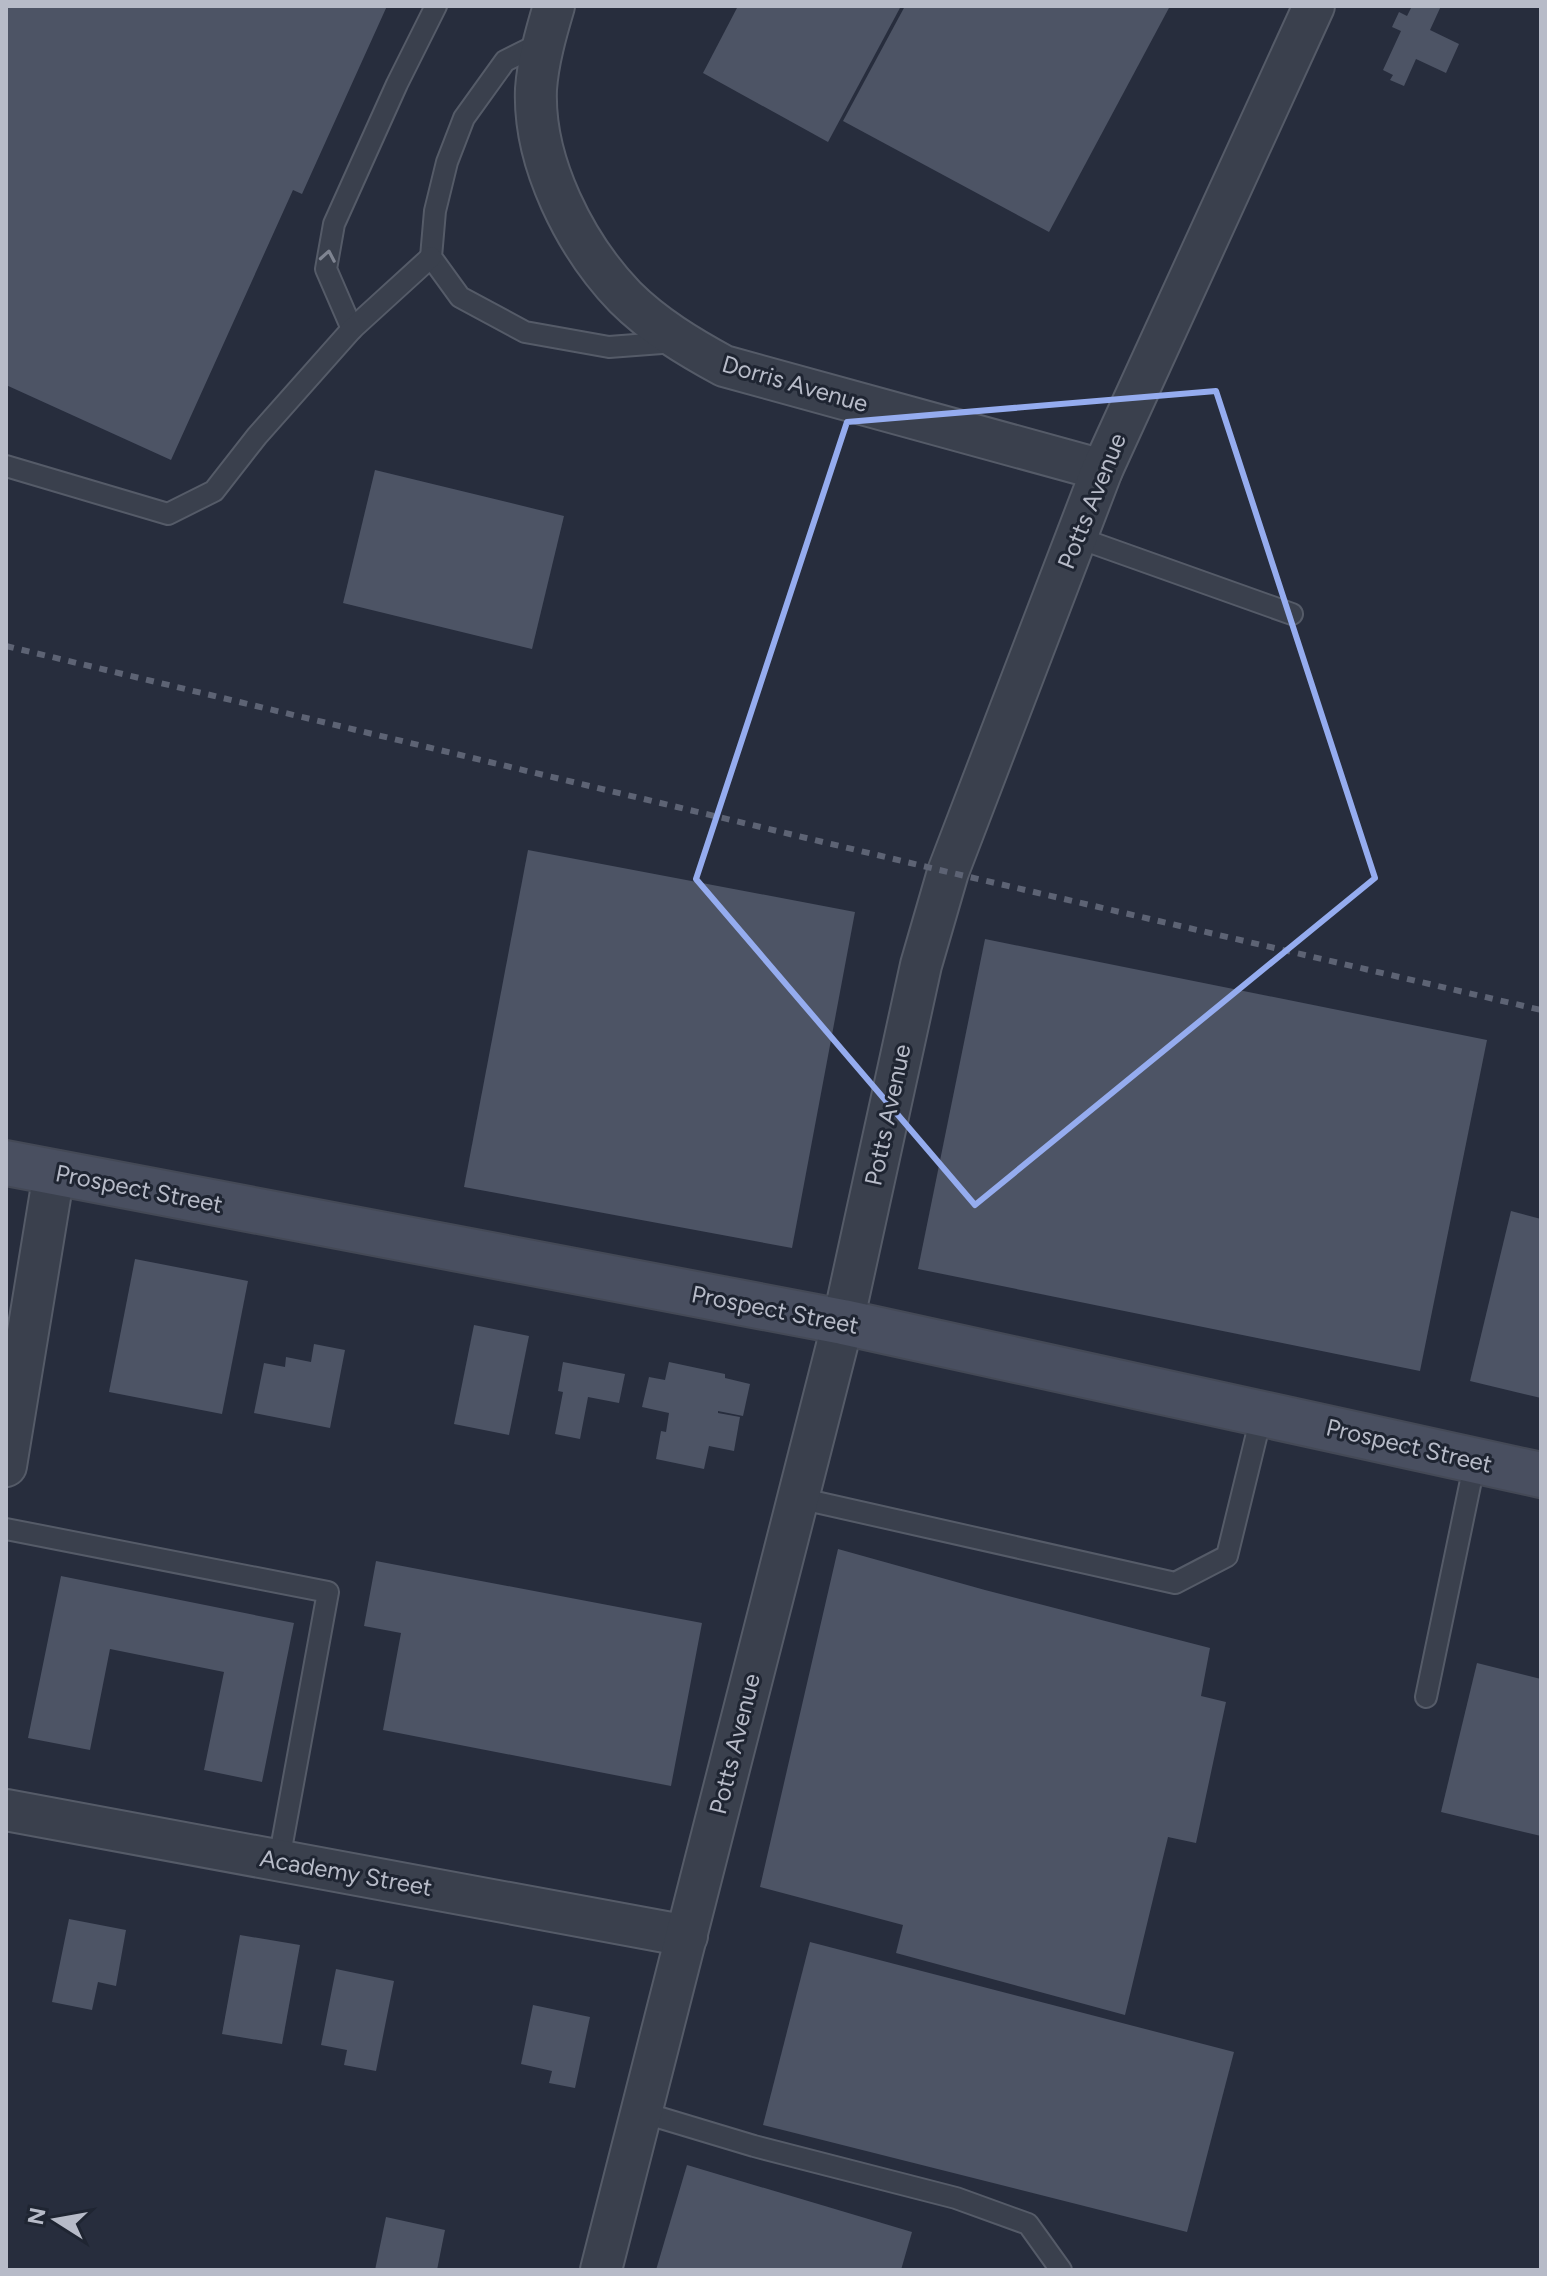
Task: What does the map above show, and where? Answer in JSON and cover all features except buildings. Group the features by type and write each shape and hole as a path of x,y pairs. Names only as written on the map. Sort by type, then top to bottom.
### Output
{"street":[{"name":"Potts Avenue","path":"601,2270 843,1322 921,965 948,872 1102,470 1314,6"},
{"name":"Dorris Avenue","path":"548,24 536,91 542,148 560,201 581,241 625,297 679,342 724,366 1102,470"},
{"name":"Prospect Street","path":"6,1163 843,1322 1541,1475"},
{"path":"6,1466 54,1173"},
{"name":"Academy Street","path":"6,1810 687,1936"}],"lane":[{"path":"352,329 326,269 334,224 436,6"},
{"path":"6,466 168,514 214,491 257,436 352,329 431,257 438,199 447,162 464,118 505,61 548,24"},
{"path":"431,257 460,297 525,332 609,347 679,342"},
{"path":"1076,537 1292,614"},
{"path":"798,1498 1175,1583 1227,1556 1262,1413"},
{"path":"1426,1697 1475,1461"},
{"path":"6,1529 328,1592 279,1860"},
{"path":"641,2112 754,2146 956,2198 1028,2224 1061,2270"}],"highlighted area":[{"path":"1216,391 1375,878 975,1205 696,879 847,422"}],"railway":[{"path":"6,646 948,872 1541,1010"}]}
